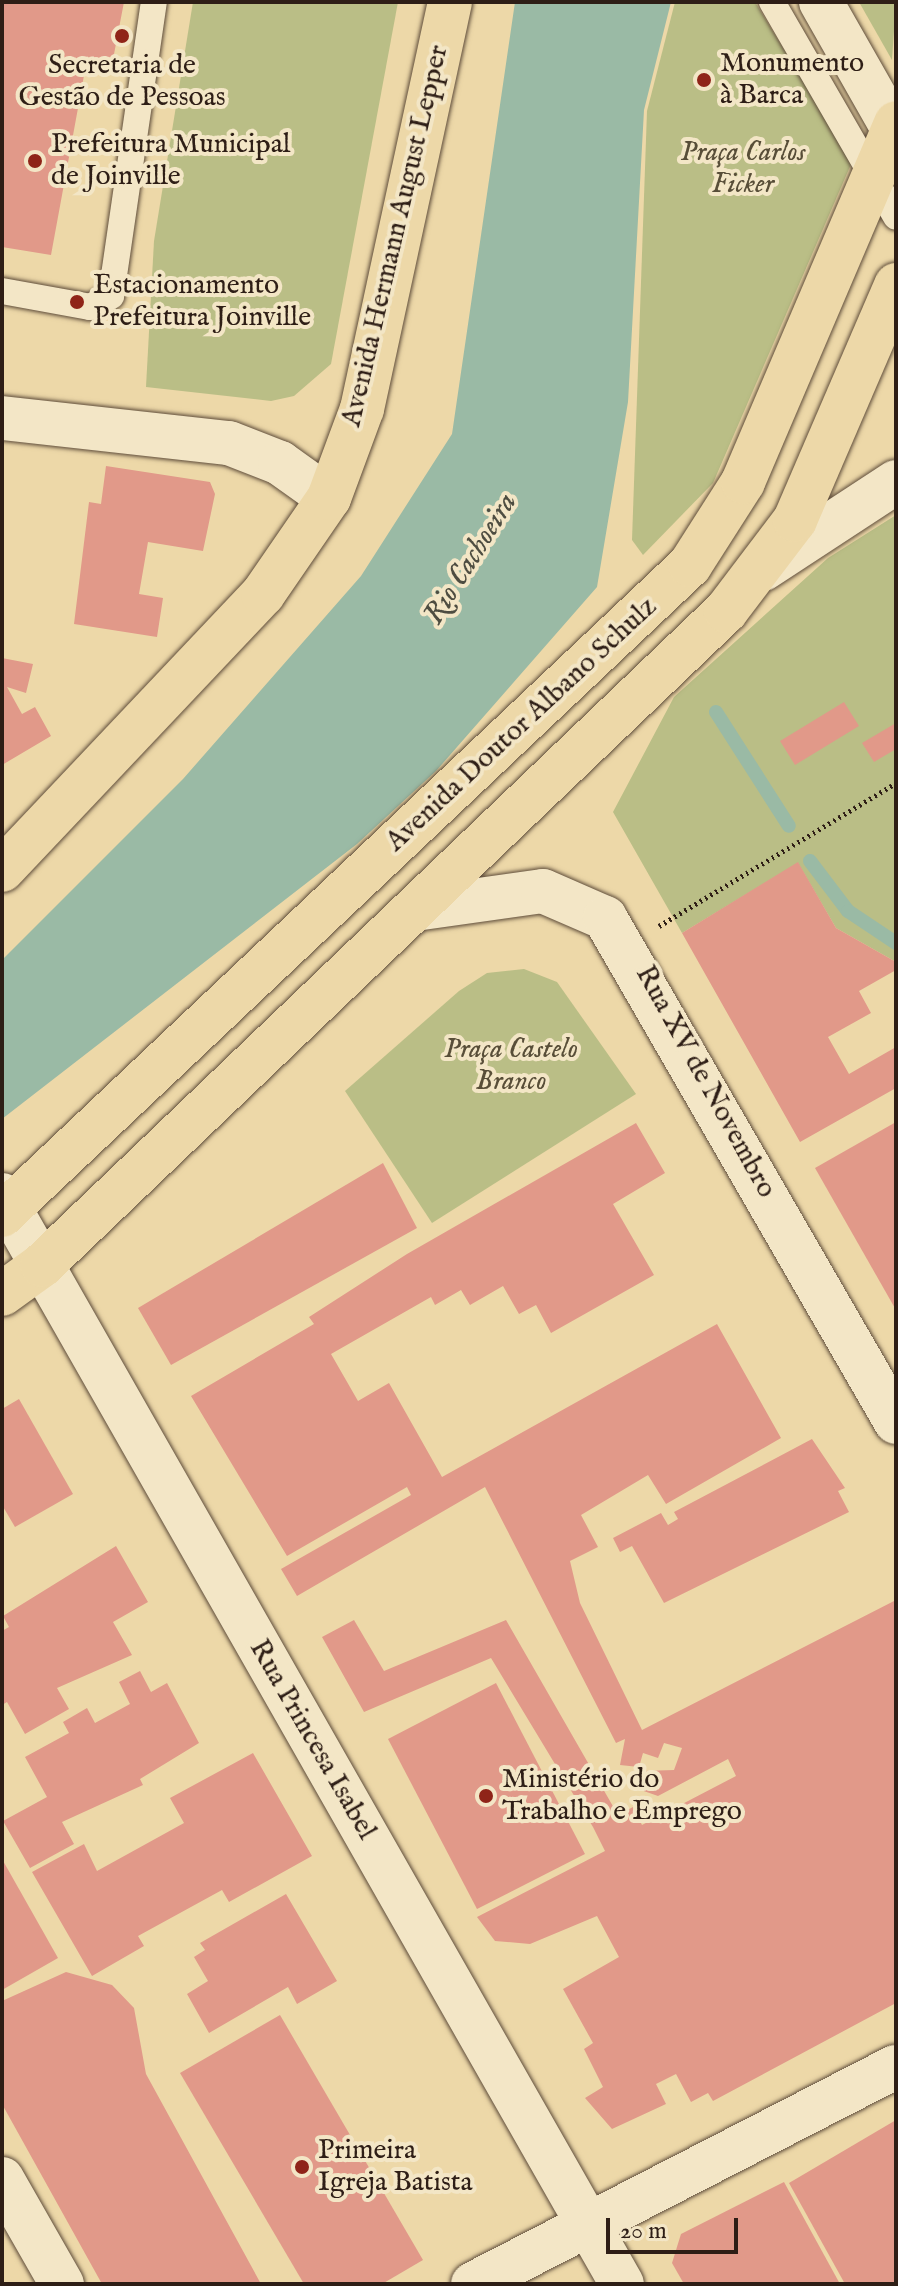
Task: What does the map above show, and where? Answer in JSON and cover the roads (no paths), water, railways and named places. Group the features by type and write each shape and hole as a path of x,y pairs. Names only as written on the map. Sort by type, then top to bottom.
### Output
{"main road":[{"name":"Avenida Hermann August Lepper","path":"2,870 263,594 329,498 362,409 450,2"},
{"path":"821,2 895,129"},
{"name":"Avenida Doutor Albano Schulz","path":"5,1207 690,565 743,482 895,129"},
{"name":"Avenida Doutor Albano Schulz","path":"2,1294 42,1265 415,909 763,569 814,481 896,285"},
{"path":"2,418 229,443 280,463 329,498"},
{"path":"763,569 896,482"},
{"name":"Rua XV de Novembro","path":"415,909 543,891 605,918 627,945 896,1422"},
{"name":"Rua Princesa Isabel","path":"5,1207 42,1265 622,2284"},
{"path":"473,2284 896,2067"},
{"path":"2,2179 62,2284"}],"lane":[{"path":"2,291 90,307 111,296 154,2"},
{"path":"772,2 896,217"}],"water":[{"name":"Rio Cachoeira","path":"515,2 671,2 644,110 628,402 597,587 436,771 357,844 2,1119 2,960 183,779 361,576 452,434"}],"waterway":[{"path":"716,712 789,826"},
{"path":"810,861 848,911 896,943"}],"place":[{"name":"Secretaria de Gestão de Pessoas","path":"122,36"},
{"name":"Monumento à Barca","path":"704,80"},
{"name":"Prefeitura Municipal de Joinville","path":"35,161"},
{"name":"Estacionamento Prefeitura Joinville","path":"77,302"},
{"name":"Ministério do Trabalho e Emprego","path":"486,1796"},
{"name":"Primeira Igreja Batista","path":"302,2167"}],"park label":[{"name":"Praça Carlos Ficker","path":"743,169"},
{"name":"Praça Castelo Branco","path":"511,1066"}]}
